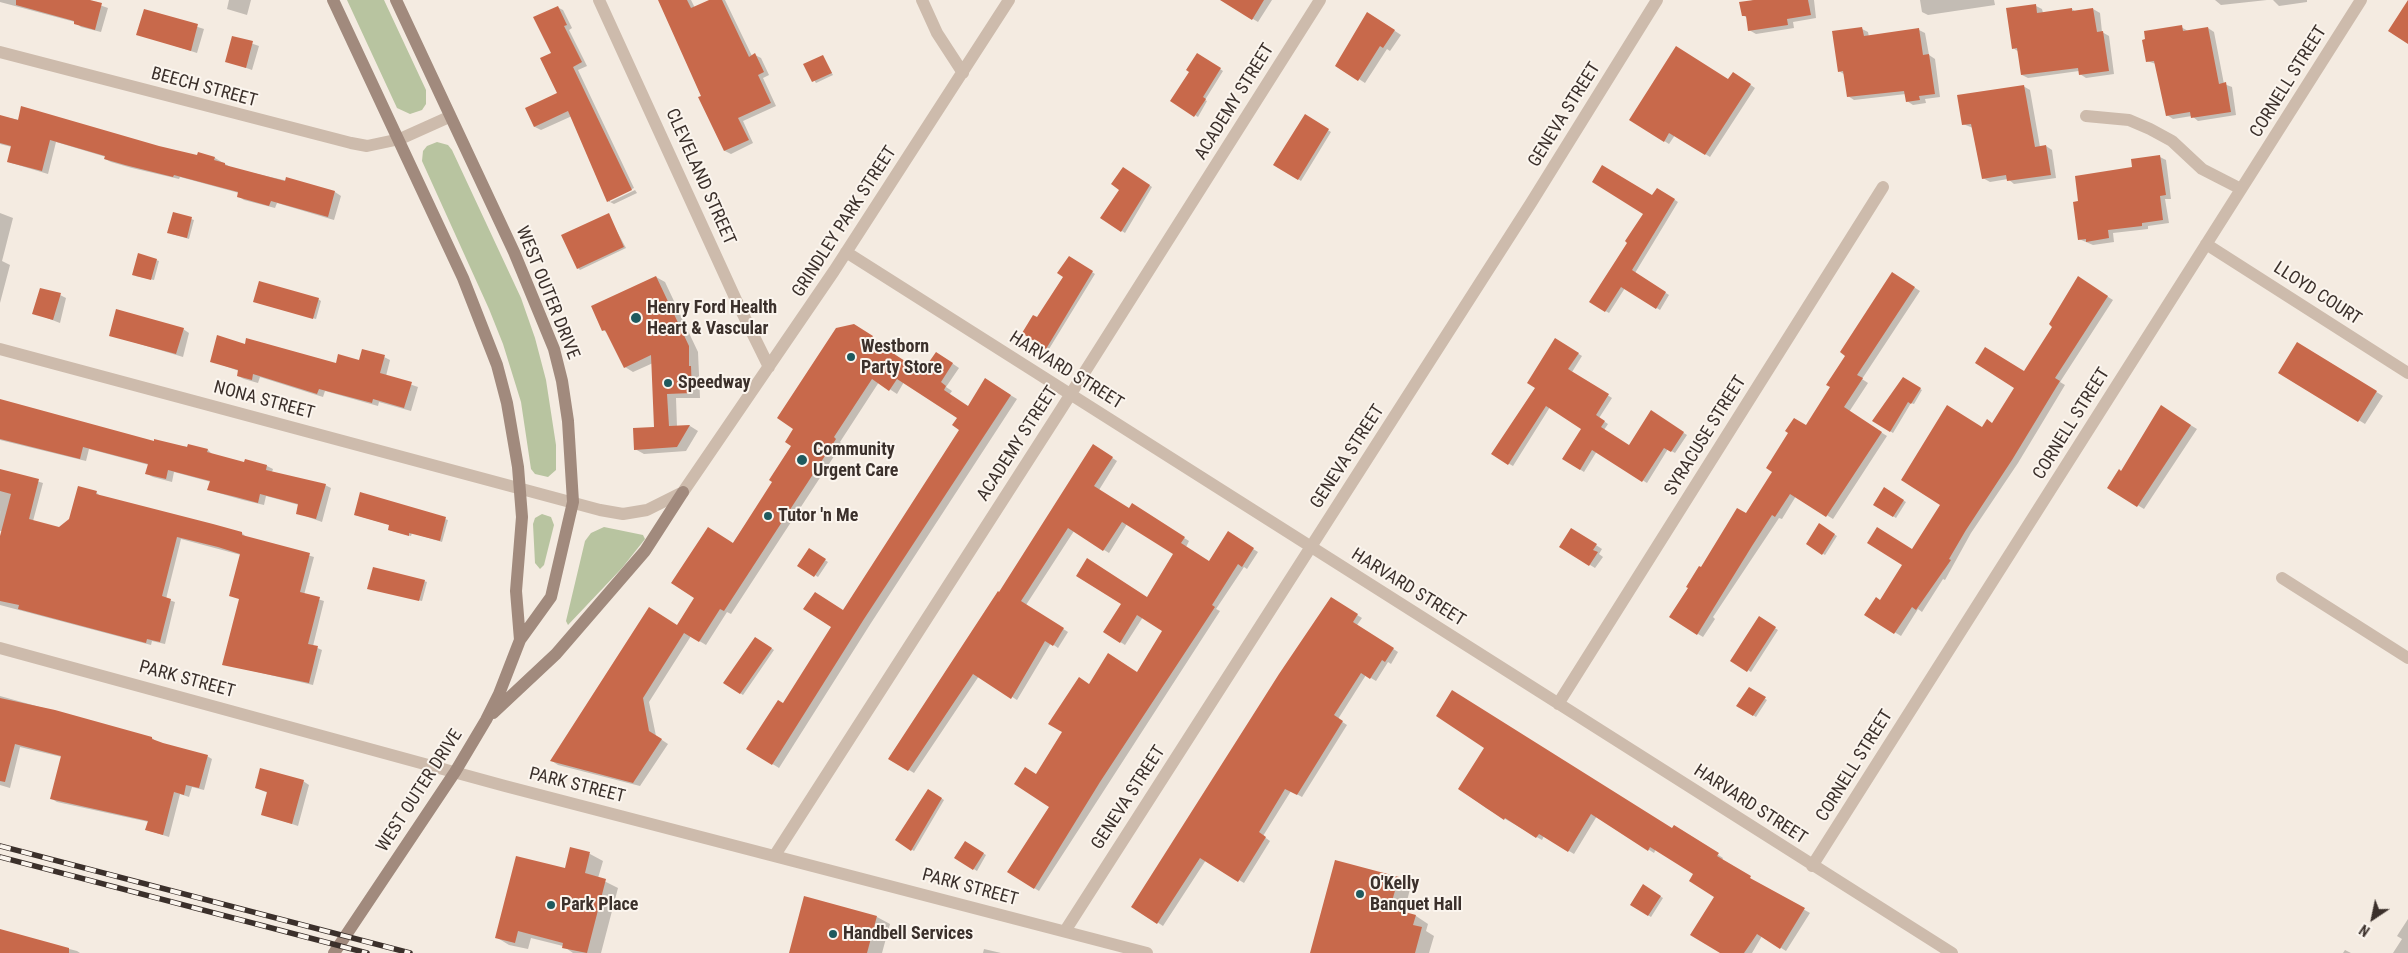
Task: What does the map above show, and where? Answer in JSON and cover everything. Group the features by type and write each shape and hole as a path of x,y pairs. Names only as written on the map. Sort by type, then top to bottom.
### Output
{"main road":[{"name":"WEST OUTER DRIVE","path":"333,0 400,139 463,278 497,365 514,435 520,488 522,517 516,591 520,640"},
{"name":"WEST OUTER DRIVE","path":"334,953 455,772 486,720 499,694 520,640 551,597 573,502 568,421 562,381 554,349 514,252 396,0"},
{"path":"486,720 563,646 645,551 683,492"}],"street":[{"name":"CLEVELAND STREET","path":"599,0 737,302 769,367"},
{"path":"922,0 937,33 962,74"},
{"name":"GRINDLEY PARK STREET","path":"520,488 624,514 647,510 683,492 846,252 1009,0"},
{"name":"ACADEMY STREET","path":"775,855 1071,394 1320,0"},
{"name":"GENEVA STREET","path":"1065,931 1531,203 1657,0"},
{"name":"CORNELL STREET","path":"1812,866 2361,0"},
{"name":"BEECH STREET","path":"0,52 343,142 367,146 400,139 450,117"},
{"path":"2086,116 2129,120 2150,129 2172,141 2202,169 2241,189"},
{"name":"SYRACUSE STREET","path":"1558,704 1883,187"},
{"name":"LLOYD COURT","path":"2206,244 2408,373"},
{"name":"HARVARD STREET","path":"846,252 1952,953"},
{"name":"NONA STREET","path":"0,349 520,488"},
{"path":"2282,578 2408,658"},
{"name":"PARK STREET","path":"0,648 455,772 1147,953"}],"green space":[{"path":"347,0 384,0 426,90 426,104 422,110 410,114 397,108"},
{"path":"437,142 448,145 452,150 521,298 535,338 546,380 556,445 556,470 548,477 535,474 531,469 521,402 503,344 422,161 423,151 427,146"},
{"path":"542,514 551,517 554,525 544,565 540,569 535,563 533,524 535,518"},
{"path":"604,527 643,535 645,539 622,568 568,625 566,621 585,541 591,533"}],"building":[{"path":"16,0 90,0 102,3 95,30 74,24 74,21 16,5"},
{"path":"658,0 687,0 691,8 709,0 722,0 749,57 755,53 764,72 758,75 771,103 738,118 749,140 724,151 698,97 701,96"},
{"path":"1220,0 1264,0 1252,20"},
{"path":"1754,0 1808,0 1811,15 1787,19 1788,25 1748,31 1746,16 1742,16 1739,2"},
{"path":"2408,0 2408,44 2388,31"},
{"path":"2036,4 2037,13 2072,8 2072,11 2093,8 2097,32 2103,31 2109,71 2079,75 2078,68 2021,75 2017,48 2012,49 2006,8"},
{"path":"558,6 567,25 564,26 582,62 573,67 632,190 607,202 568,111 534,127 525,108 557,93 540,58 551,53 533,17"},
{"path":"144,9 198,24 191,51 136,35"},
{"path":"1367,12 1395,30 1383,48 1380,46 1358,81 1335,66"},
{"path":"2182,25 2183,31 2208,27 2219,84 2226,82 2231,112 2191,118 2190,112 2166,116 2154,61 2146,62 2142,40 2145,39 2144,31"},
{"path":"1862,27 1864,36 1919,28 1923,55 1929,54 1935,94 1919,96 1920,100 1906,102 1904,91 1847,97 1843,71 1838,72 1832,31"},
{"path":"232,36 253,41 246,68 225,62"},
{"path":"1676,46 1728,79 1733,72 1751,84 1705,155 1669,133 1664,142 1629,120"},
{"path":"1197,53 1221,68 1203,97 1206,99 1194,117 1170,101 1189,72 1186,70"},
{"path":"823,55 832,73 812,82 803,64"},
{"path":"2024,85 2035,147 2046,145 2051,175 2007,181 2006,175 1982,179 1971,124 1962,125 1957,95"},
{"path":"21,106 159,146 197,155 198,152 215,157 214,160 225,163 225,165 285,181 286,177 335,191 328,217 271,201 269,206 237,197 238,192 174,175 173,177 125,165 104,159 105,156 50,140 42,171 7,162 11,146 0,143 0,115 18,120"},
{"path":"1305,114 1329,129 1298,180 1273,165"},
{"path":"2160,155 2166,195 2160,196 2163,220 2142,223 2142,226 2108,230 2109,238 2086,242 2086,239 2078,240 2073,202 2078,201 2075,176 2132,167 2131,159"},
{"path":"1602,165 1652,195 1657,188 1675,199 1632,270 1666,292 1656,309 1621,287 1605,312 1589,302 1627,243 1625,241 1643,214 1592,182"},
{"path":"1123,167 1150,185 1121,232 1100,218 1119,190 1111,184"},
{"path":"173,212 192,217 187,238 167,233"},
{"path":"609,213 624,247 577,269 561,235"},
{"path":"138,253 157,259 151,280 132,275"},
{"path":"1069,256 1093,271 1046,349 1022,333 1033,315 1037,317 1063,277 1057,273"},
{"path":"1892,272 1915,287 1857,375 1863,378 1844,407 1882,432 1826,517 1790,494 1775,517 1772,515 1697,635 1669,617 1688,588 1686,587 1699,566 1701,567 1737,508 1746,513 1772,472 1766,468 1788,433 1785,431 1794,418 1806,425 1830,387 1826,385 1845,356 1840,352"},
{"path":"656,276 689,346 689,366 691,366 692,393 667,394 669,426 690,425 677,447 634,450 633,428 654,427 651,355 624,368 605,330 602,331 591,306"},
{"path":"2078,276 2108,296 2055,378 2060,381 2012,460 1966,530 1949,559 1951,560 1916,610 1912,607 1894,634 1864,615 1876,597 1880,600 1902,565 1867,543 1877,527 1912,549 1940,505 1901,480 1947,405 1982,427 1987,419 1992,423 2014,388 1975,363 1985,347 2024,371 2052,327 2049,324"},
{"path":"259,281 319,298 313,319 253,302"},
{"path":"40,288 61,293 53,320 32,314"},
{"path":"116,309 184,328 176,354 109,336"},
{"path":"854,324 873,336 871,339 922,372 936,352 953,363 941,382 946,386 944,390 968,406 985,378 1011,395 864,619 772,765 746,749 778,700 783,703 831,627 803,609 815,592 843,610 959,430 952,425 957,418 897,379 889,391 872,379 834,437 836,439 724,611 720,609 699,642 684,633 643,698 649,731 662,739 633,783 550,761 649,607 677,625 694,598 671,583 708,527 733,543 772,482 769,480 791,446 785,442 793,429 777,418 836,328"},
{"path":"217,335 245,344 246,338 336,363 338,354 359,360 362,349 385,355 380,373 412,382 404,408 373,399 372,403 319,389 317,394 253,374 252,380 237,376 238,370 210,362"},
{"path":"1555,338 1579,353 1568,369 1609,394 1596,415 1605,421 1601,427 1629,445 1651,410 1684,432 1671,452 1664,448 1642,482 1592,450 1580,470 1562,459 1581,429 1546,406 1508,465 1491,454 1535,388 1527,383"},
{"path":"2297,342 2377,391 2358,422 2278,373"},
{"path":"1903,377 1921,388 1911,404 1908,402 1890,432 1872,421"},
{"path":"0,399 154,441 154,439 187,447 188,444 208,449 207,452 244,462 245,459 267,465 266,470 326,484 316,519 296,514 298,504 260,494 258,503 207,490 210,481 168,470 166,479 145,474 148,464 83,447 80,459 0,439"},
{"path":"2161,405 2191,425 2137,507 2107,488 2119,469 2121,471"},
{"path":"1093,444 1113,457 1094,486 1129,508 1132,503 1185,537 1181,543 1209,561 1228,531 1254,548 1242,567 1238,564 1212,605 1215,607 1100,782 1034,889 1007,872 1049,807 1014,784 1025,767 1036,774 1062,732 1048,724 1079,677 1089,684 1108,653 1137,672 1162,631 1137,615 1120,643 1103,632 1121,604 1076,576 1087,558 1147,597 1173,554 1122,522 1103,551 1068,528 1021,601 1064,628 1053,646 1045,641 1011,699 973,674 908,771 888,759 999,592"},
{"path":"0,469 39,479 29,519 59,527 69,519 78,486 97,491 96,494 213,524 242,532 242,535 310,553 300,592 320,597 308,644 318,646 309,683 222,665 239,599 229,596 240,554 218,547 177,537 162,596 171,599 160,642 147,639 146,643 18,609 19,605 0,601 0,536 11,494 0,491"},
{"path":"1884,487 1904,500 1893,517 1873,505"},
{"path":"360,492 446,517 440,541 409,533 409,536 388,530 389,525 354,515"},
{"path":"1819,523 1835,534 1822,555 1806,544"},
{"path":"1571,528 1597,544 1593,550 1598,552 1589,566 1559,547"},
{"path":"809,548 826,559 814,577 797,566"},
{"path":"373,567 425,580 419,601 367,589"},
{"path":"1331,597 1358,614 1353,622 1394,648 1385,662 1382,660 1370,679 1361,673 1334,715 1343,721 1297,795 1285,789 1259,832 1266,837 1238,882 1200,858 1157,924 1131,907 1279,674"},
{"path":"1759,616 1776,627 1747,672 1730,661"},
{"path":"755,637 772,648 740,694 723,683"},
{"path":"1749,687 1766,697 1753,716 1736,706"},
{"path":"1452,690 1672,828 1674,825 1719,853 1717,856 1751,876 1750,878 1805,908 1780,949 1757,934 1744,953 1720,953 1690,935 1714,897 1689,881 1693,874 1650,847 1648,851 1591,814 1568,852 1539,834 1536,838 1505,818 1504,820 1458,789 1484,748 1436,716"},
{"path":"0,698 55,710 208,755 199,788 186,785 184,795 174,792 163,835 145,830 148,821 50,799 61,756 15,744 5,782 0,781"},
{"path":"260,768 304,780 292,824 261,815 267,792 255,788"},
{"path":"928,789 942,798 911,851 895,840"},
{"path":"965,841 984,853 973,870 954,858"},
{"name":"Park Place","path":"570,847 590,852 585,873 606,879 587,953 562,948 563,943 518,931 515,943 495,938 516,856 565,868"},
{"name":"O'Kelly Banquet Hall","path":"1335,860 1399,877 1390,908 1416,915 1413,925 1422,927 1415,953 1310,953"},
{"path":"1643,884 1661,896 1648,916 1630,905"},
{"name":"Handbell Services","path":"804,896 877,916 867,953 789,953"},
{"path":"0,929 69,948 69,953 0,953"}],"railway":[{"path":"0,846 410,953"},
{"path":"0,857 367,953"}],"place":[{"name":"Henry Ford Health Heart & Vascular","path":"636,318"},
{"name":"Westborn Party Store","path":"851,357"},
{"name":"Speedway","path":"668,383"},
{"name":"Community Urgent Care","path":"802,460"},
{"name":"Tutor 'n Me","path":"768,516"},
{"name":"O'Kelly Banquet Hall","path":"1360,894"},
{"name":"Park Place","path":"551,905"},
{"name":"Handbell Services","path":"833,934"}]}
